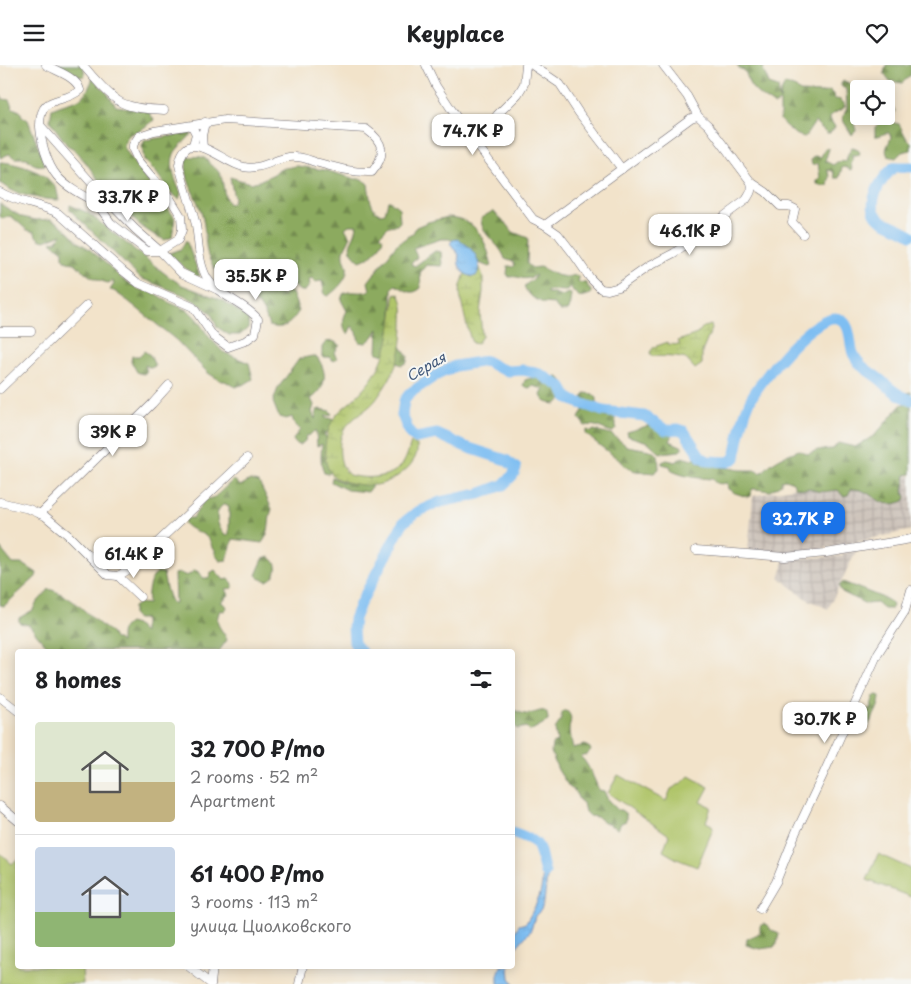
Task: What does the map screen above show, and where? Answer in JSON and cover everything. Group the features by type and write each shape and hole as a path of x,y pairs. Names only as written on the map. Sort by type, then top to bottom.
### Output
{"street":[{"path":"46,65 73,80 79,85 80,90 74,95 58,98 43,107 40,116 41,140 50,163 57,176 84,196 120,214"},
{"path":"426,65 436,86 533,219 558,234 590,278 602,289 608,290 619,287 649,266 674,253 746,200 751,193 752,187 750,182 709,126 698,116 687,96 663,65"},
{"path":"472,137 491,125 497,115 518,94 524,84 526,65"},
{"path":"532,65 560,85 622,169"},
{"path":"85,67 122,103 141,109 164,110"},
{"path":"545,225 691,119 698,116"},
{"path":"95,201 111,223 146,251 160,251 178,240 182,230 181,216 170,199 139,162 133,151 132,145 139,136 154,131 225,120 366,129 376,136 382,146 380,163 372,172 363,173 295,157 254,168 245,168 203,148 193,145 187,148 181,155 179,165 196,225 202,265 208,279 217,289"},
{"path":"203,148 202,136 205,122"},
{"path":"0,193 19,202 58,213 138,283 193,307 213,336 228,347 245,341 255,334 258,319 252,312 217,289 181,273 86,179 40,125"},
{"path":"192,126 196,133 193,145"},
{"path":"750,182 766,192 780,207 789,206 795,209 792,222 803,234"},
{"path":"0,389 87,305"},
{"path":"0,331 31,331"},
{"path":"40,514 169,385"},
{"path":"118,577 128,570 247,458"},
{"path":"0,502 29,509 40,514 68,535 108,575 118,577 140,597"},
{"path":"696,550 785,557 826,553 911,539"},
{"path":"760,909 776,882 796,832 878,653 905,611 911,590"},
{"path":"0,697 15,709"},
{"path":"0,806 15,818"},
{"path":"192,969 211,984"},
{"path":"211,984 213,969"},
{"path":"299,984 302,969"}],"shaded area":[{"path":"905,475 911,476 911,530 808,552 748,551 753,496 807,485"},
{"path":"856,551 828,609 805,598 779,577 783,567 783,559 842,556 844,553"}],"green space":[{"path":"59,65 83,65 85,76 77,77"},
{"path":"737,65 765,65 763,69 769,84 778,87 780,100 785,84 796,88 800,92 821,93 830,91 834,99 841,100 845,107 830,116 835,127 830,133 827,133 815,122 805,137 788,129 780,120 780,101 775,105 758,94 750,85 744,70 740,69"},
{"path":"886,65 911,65 911,75 902,83 889,80 884,73"},
{"path":"93,78 116,106 148,111 154,120 130,134 124,147 175,218 172,237 165,240 142,227 132,218 112,197 74,149 67,145 50,121 52,109 82,97"},
{"path":"843,81 850,83 850,125 855,125 856,131 852,135 843,118 847,107 846,89 841,84"},
{"path":"0,94 3,99 9,100 13,108 20,111 22,116 28,120 45,165 37,165 27,158 16,158 9,154 0,158"},
{"path":"899,124 907,139 911,142 911,150 902,152 896,158 888,156 886,148 891,136 889,133 886,133 875,136 875,127 878,125"},
{"path":"192,133 175,152 172,164 181,193 179,199 170,192 156,172 144,160 142,146 145,140"},
{"path":"852,147 860,152 859,155 851,155 853,159 851,170 845,167 842,168 839,178 835,178 833,171 827,170 830,176 828,186 817,184 820,178 818,163 812,165 811,160 814,156 821,157 825,148 829,149 825,161 833,165 837,162 846,161"},
{"path":"188,157 203,157 217,169 222,178 226,199 229,204 232,203 234,198 230,177 250,183 274,174 279,169 297,166 325,170 355,179 362,179 368,184 374,209 381,214 385,213 388,201 390,201 399,208 400,222 397,225 389,226 380,235 383,239 377,250 360,261 351,251 350,247 357,225 349,225 345,228 350,237 344,251 347,271 341,284 328,296 325,295 322,281 315,282 312,278 309,279 310,285 305,291 300,291 291,284 280,292 282,295 288,291 292,293 299,311 287,325 279,327 269,326 260,306 227,284 210,261 203,217 187,177 186,164"},
{"path":"0,162 25,167 43,175 56,187 59,200 28,196 6,187 0,183"},
{"path":"0,204 22,217 36,220 51,219 60,224 78,242 88,248 122,279 140,290 151,291 170,303 188,310 223,352 249,363 253,379 235,387 208,373 176,340 128,301 110,290 114,284 113,281 108,283 98,280 90,276 75,263 67,262 63,257 63,251 51,242 57,241 62,234 45,241 39,239 35,232 27,230 11,216 2,219 0,216"},
{"path":"70,205 88,213 182,285 222,300 249,319 248,328 240,335 229,335 217,327 211,313 198,303 184,295 140,278 70,210"},
{"path":"493,211 513,232 528,238 527,264 532,268 540,267 556,275 566,277 576,275 579,278 578,282 586,283 591,294 580,297 570,286 566,291 547,290 547,293 562,296 568,293 571,294 569,310 566,311 560,311 554,304 543,303 532,297 524,288 536,275 525,279 509,277 507,274 508,266 513,267 515,265 513,262 505,259 499,248 484,230 481,218"},
{"path":"448,217 458,218 473,226 487,248 492,266 489,267 477,262 464,245 449,239 441,239 413,248 417,257 411,264 415,266 435,251 441,252 442,266 426,265 420,273 421,288 417,291 411,292 395,285 392,288 392,316 395,324 389,332 392,348 400,345 408,356 407,362 402,365 377,353 378,329 366,343 359,342 357,332 352,326 348,334 346,333 344,317 347,311 341,300 343,294 370,290 368,282 396,245 413,233 416,227"},
{"path":"186,240 200,276 195,276 168,254 181,249"},
{"path":"479,266 483,276 480,312 482,336 477,344 472,343 471,340 460,293 465,273 471,277 478,272"},
{"path":"395,293 399,294 401,298 403,310 402,336 398,359 389,381 376,400 343,431 340,455 343,466 349,475 368,477 394,472 405,460 411,443 417,445 417,452 415,458 406,469 387,482 371,485 349,483 333,475 328,468 325,460 325,450 328,431 336,415 364,389 380,365 388,343"},
{"path":"711,325 712,328 702,352 702,364 695,369 686,359 651,356 650,352 654,347 668,342 668,344 680,345 678,341 697,334 703,327"},
{"path":"333,341 340,345 334,353 337,358 334,361 329,357 322,357 322,347 326,342"},
{"path":"144,351 150,355 155,366 151,368 145,365 147,372 143,374 137,372 131,361 132,356 139,356"},
{"path":"312,356 317,357 321,363 324,379 320,390 311,399 314,405 312,412 315,419 317,410 330,411 332,415 325,416 325,418 333,420 332,428 324,434 329,443 331,472 328,474 324,473 321,458 322,444 317,446 316,432 314,431 306,436 305,441 300,445 296,444 293,440 300,430 292,417 286,419 279,417 273,402 278,388 299,359"},
{"path":"545,375 559,377 564,383 564,397 556,404 543,400 541,395 544,389 523,386 525,380"},
{"path":"911,392 911,474 906,475 903,491 906,497 904,501 895,504 881,502 859,490 851,489 848,495 843,496 838,490 820,492 810,488 795,487 793,482 785,479 781,480 781,484 770,491 752,489 751,496 747,497 728,489 727,483 718,484 712,479 682,475 672,471 670,466 662,464 662,462 667,460 676,462 682,457 692,460 695,458 699,463 740,470 754,470 760,473 775,461 799,450 807,454 818,450 833,449 838,443 855,447 875,435 901,405 906,403 903,397 906,393"},
{"path":"585,393 593,394 597,398 600,410 606,413 605,417 614,416 616,429 613,432 596,426 585,426 579,418 583,411 582,406 586,403 582,398"},
{"path":"653,425 661,432 669,432 672,437 670,441 683,447 680,451 660,453 648,442 628,436 627,432"},
{"path":"588,430 611,434 627,446 650,450 658,455 659,469 654,473 629,469 586,434"},
{"path":"332,477 343,482 354,480 371,484 371,488 368,492 347,490 331,482"},
{"path":"233,480 240,486 250,480 259,482 272,509 267,534 262,543 233,539 227,560 220,561 208,538 184,523 187,518 193,518 204,500 215,497","holes":["225,504 229,506 229,534 226,536 218,524 217,515 221,507"]},
{"path":"0,548 13,564 23,564 37,573 36,577 4,606 0,605"},
{"path":"269,557 275,563 276,569 274,576 267,581 256,575 263,559"},
{"path":"195,570 203,578 209,578 210,573 215,570 224,580 229,579 233,584 233,588 226,589 229,595 221,602 227,608 224,611 220,610 217,620 227,640 220,649 54,649 45,644 29,625 19,621 19,618 33,610 49,589 75,603 109,632 114,639 118,639 121,643 122,631 129,623 136,625 144,633 144,619 137,619 133,616 133,607 139,603 148,604 149,587 157,572 163,573 166,589 172,603 175,603 174,574 180,573 187,576"},
{"path":"843,582 886,599 893,606 891,609 884,609 877,603 866,604 842,592 839,586"},
{"path":"874,696 880,696 880,700 877,709 866,729 863,730 861,726 864,721 863,716 870,708"},
{"path":"515,710 527,714 544,711 548,716 548,721 530,731 526,727 518,729 516,727"},
{"path":"567,711 570,716 569,731 573,748 585,745 590,748 591,751 587,755 581,757 589,768 599,790 604,791 608,800 618,810 626,814 626,821 621,823 618,829 597,817 589,816 585,812 583,803 579,800 575,791 569,787 558,770 551,752 552,744 557,742 555,729 561,720 561,713"},
{"path":"618,775 666,801 671,789 682,783 689,776 709,787 701,802 711,807 706,822 712,825 713,829 697,867 663,851 669,835 608,793"},
{"path":"0,853 12,864 15,861 15,969 82,969 83,984 0,984"},
{"path":"878,854 911,869 911,897 867,880"},
{"path":"764,924 779,934 774,947 760,949 746,945 747,939 760,933 760,926"}],"water":[{"path":"457,239 467,245 475,254 479,265 476,276 468,275 460,267 459,255 450,243"},
{"path":"544,858 547,877 544,902 541,910 535,916 531,930 515,949 515,932 519,925 526,923 540,893 542,877 539,859"},
{"path":"500,969 509,969 510,978 514,984 498,984"}],"waterway":[{"name":"Серая","path":"911,167 894,167 879,186 873,201 874,209 883,221 911,235"},
{"name":"Серая","path":"359,649 354,643 354,619 403,523 417,512 440,502 479,494 503,485 513,475 516,468 506,460 466,447 437,434 416,438 410,434 402,415 404,401 410,393 435,376 455,366 486,361 508,371 523,370 540,374 562,387 567,397 574,401 603,411 644,416 666,430 678,429 684,431 701,457 708,461 728,462 735,458 740,430 754,393 775,365 803,335 830,319 840,319 847,325 853,353 862,366 893,390 911,400"},
{"name":"Серая","path":"515,833 530,839 538,845 545,873"}]}
